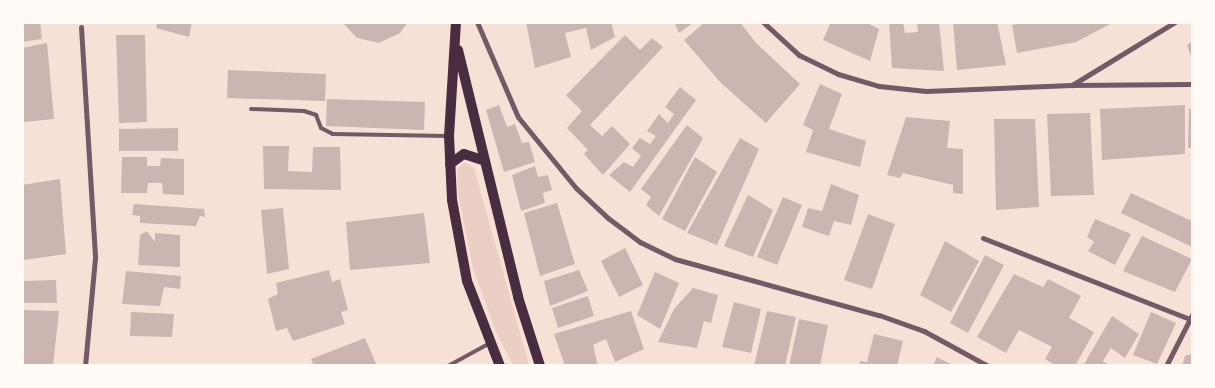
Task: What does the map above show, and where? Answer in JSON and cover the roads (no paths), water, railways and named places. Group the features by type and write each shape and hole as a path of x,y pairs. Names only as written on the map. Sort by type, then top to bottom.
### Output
{"main road":[{"path":"456,22 450,164 458,240 467,281 500,366"},
{"path":"455,37 483,160 518,297 540,366"},
{"path":"450,164 464,154 483,160"}],"street":[{"path":"478,22 518,117 576,188 608,218 640,242 675,258 888,318 924,331 988,366"},
{"path":"763,22 799,55 838,74 879,86 926,91 1072,85 1192,84"},
{"path":"1072,85 1174,22"},
{"path":"81,27 95,258 85,366"},
{"path":"983,238 1191,317 1166,366"}],"lane":[{"path":"252,109 304,111 316,115 321,128 333,134 450,136"},
{"path":"448,366 490,344"}]}
